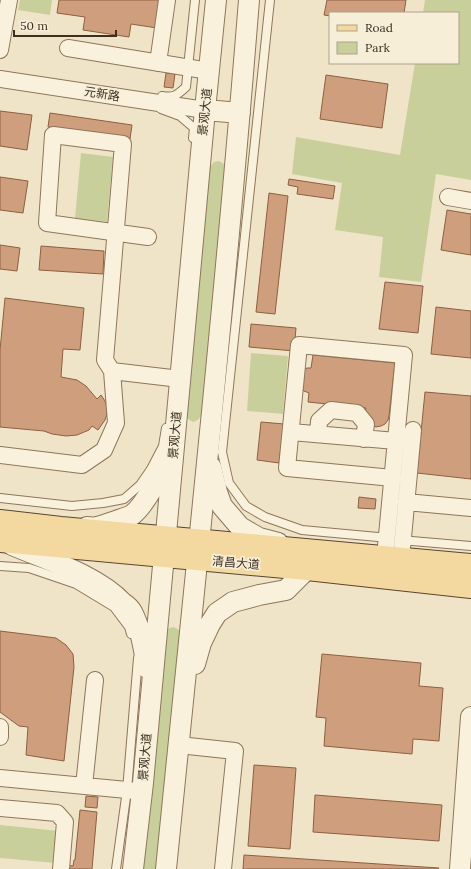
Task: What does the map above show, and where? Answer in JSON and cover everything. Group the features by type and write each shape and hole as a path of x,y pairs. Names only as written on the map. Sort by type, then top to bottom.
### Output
{"main road":[{"name":"清昌大道","path":"0,521 61,528 165,547"},
{"name":"清昌大道","path":"2,542 165,547 307,560 471,587"},
{"name":"清昌大道","path":"307,560 394,546 471,565"}],"street":[{"path":"0,50 2,23 9,0"},
{"path":"158,62 167,0"},
{"name":"景观大道","path":"133,869 134,791 151,698 174,446 173,378 205,110 216,0"},
{"path":"166,869 218,353 249,0"},
{"path":"68,48 209,71"},
{"name":"元新路","path":"0,79 205,110"},
{"path":"205,110 240,113"},
{"path":"0,455 82,464 104,450 116,423 112,371 105,360 116,232 123,144 53,135 47,223 116,232 148,237"},
{"path":"448,197 471,201"},
{"path":"393,478 288,468 299,345 404,355 393,478 394,546"},
{"path":"112,371 173,378"},
{"path":"318,434 319,421 331,410 357,413 366,424 364,438"},
{"path":"394,546 406,502 413,430"},
{"path":"291,432 396,441"},
{"path":"61,528 97,527 131,516 158,480 174,446"},
{"path":"183,700 202,643 210,624 217,613 233,602 286,590 307,560 259,538 240,527 222,506 212,471 208,450"},
{"path":"406,502 471,508"},
{"path":"2,542 80,573 115,594 131,611 137,625 143,645 151,698"},
{"path":"84,786 95,680"},
{"path":"460,869 471,717"},
{"path":"0,727 0,737"},
{"path":"178,745 235,751 223,869"},
{"path":"0,778 134,791"},
{"path":"0,808 57,813 65,822 61,869"}],"lane":[{"path":"0,72 168,97 175,96 186,87 195,0"},
{"path":"270,0 222,452 229,483 246,506 265,517 302,530 394,546 471,546"},
{"path":"0,86 159,109 180,116 194,128 193,144"},
{"path":"0,498 72,506 124,499 140,485 151,469 163,446 166,422"},
{"path":"0,566 29,568 76,584 114,607 129,627 138,655 134,791 116,869"}],"green space":[{"path":"20,0 52,0 50,15 18,10"},
{"path":"425,0 471,0 471,180 436,174 421,282 379,277 383,237 335,230 342,183 292,174 296,137 400,155 415,64 459,64 459,12 423,12"},
{"path":"81,153 113,157 107,222 75,218"},
{"path":"219,161 224,164 225,170 201,416 198,420 193,422 188,419 186,414 210,167 214,162"},
{"path":"251,353 288,356 283,414 247,411"},
{"path":"174,627 179,630 180,636 157,869 142,869 165,633 169,628"},
{"path":"0,825 59,831 56,863 0,858"}],"building":[{"path":"59,0 161,0 157,28 131,24 129,37 83,30 85,17 57,13"},
{"path":"327,0 406,0 404,12 329,12 329,16 324,15"},
{"path":"166,73 175,74 173,88 164,87"},
{"path":"326,75 388,84 382,128 320,119"},
{"path":"0,111 32,115 27,150 0,146"},
{"path":"50,113 132,125 130,139 48,127"},
{"path":"0,177 28,181 23,213 0,210"},
{"path":"289,179 335,186 333,199 297,194 298,187 288,185"},
{"path":"269,193 288,196 275,314 256,312"},
{"path":"447,210 471,214 471,255 441,250"},
{"path":"0,245 20,248 17,271 0,269"},
{"path":"41,246 104,251 103,274 39,270"},
{"path":"385,282 423,286 418,333 379,329"},
{"path":"5,298 84,308 80,350 63,349 61,377 77,380 86,386 97,399 101,395 107,407 107,414 98,430 92,426 89,430 77,435 66,436 44,431 0,427 0,350"},
{"path":"436,307 471,311 471,358 431,354"},
{"path":"251,324 296,328 294,351 249,347"},
{"path":"313,355 395,363 389,416 385,424 376,427 371,425 365,413 366,408 308,402 309,393 300,388 302,371 307,368 311,368"},
{"path":"425,392 471,396 471,479 417,473"},
{"path":"261,422 284,424 279,463 257,460"},
{"path":"359,497 376,499 375,509 358,508"},
{"path":"0,631 56,638 66,645 73,654 74,667 64,761 26,755 28,727 19,726 0,712"},
{"path":"322,654 421,663 419,686 443,688 439,741 413,739 412,754 324,746 326,718 316,717"},
{"path":"254,765 296,768 290,849 248,846"},
{"path":"315,795 442,805 439,841 313,832"},
{"path":"86,796 98,797 97,808 85,807"},
{"path":"80,810 97,812 92,869 66,869 66,865 73,866 75,860"},
{"path":"244,855 439,868 243,869"}]}
